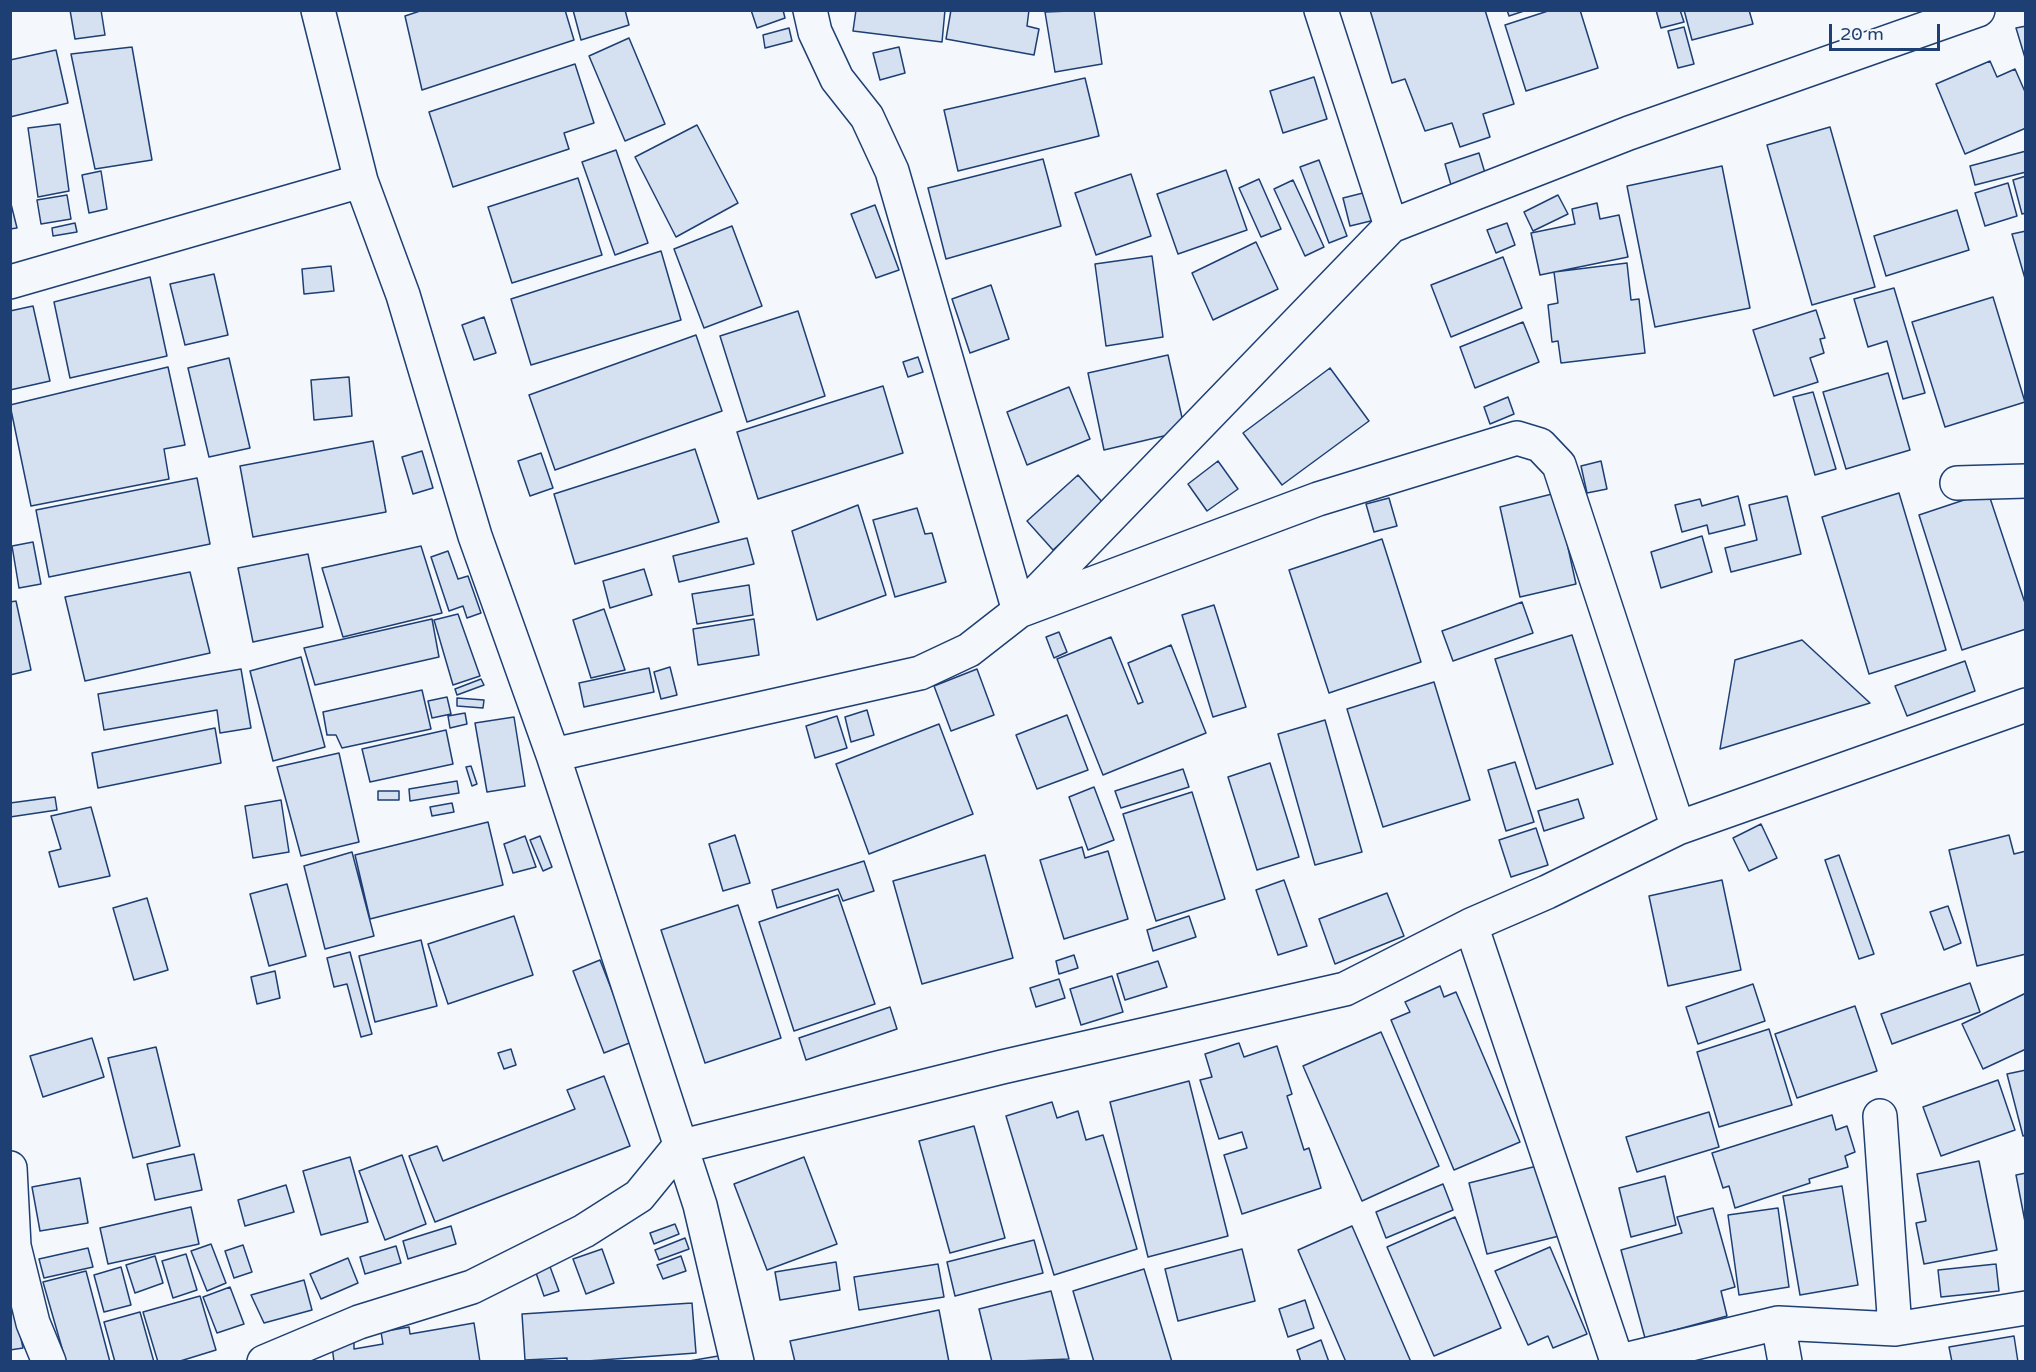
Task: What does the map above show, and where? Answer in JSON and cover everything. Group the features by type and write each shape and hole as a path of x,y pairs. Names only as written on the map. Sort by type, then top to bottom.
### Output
{"street":[{"path":"318,10 361,181 403,295 474,536 553,755 679,1147 700,1205 737,1362"},
{"path":"810,10 815,32 837,80 867,117 892,171 1019,611"},
{"path":"1321,10 1391,226"},
{"path":"553,755 920,673 969,650 1019,611 1391,226 1914,20 1978,10"},
{"path":"10,282 361,181"},
{"path":"1019,611 1318,499 1517,438 1539,445 1559,465 1678,828"},
{"path":"1957,483 2025,481"},
{"path":"264,1362 359,1322 472,1287 584,1231 639,1196 679,1147 1002,1067 1345,989 1471,925 1546,892 1678,828 2025,705"},
{"path":"1471,925 1617,1361 1778,1323 1895,1329 2025,1308"},
{"path":"1880,1116 1895,1329"},
{"path":"10,1168 14,1246 33,1323 49,1362"},
{"path":"1778,1323 1785,1362"}],"building":[{"path":"70,10 101,10 105,35 75,39"},
{"path":"423,10 565,10 574,40 422,90 405,16"},
{"path":"573,10 625,10 629,25 581,40"},
{"path":"751,10 783,10 785,18 757,28"},
{"path":"856,10 945,10 942,42 853,31"},
{"path":"951,10 1029,10 1027,26 1039,29 1034,55 946,39"},
{"path":"1094,10 1102,64 1055,72 1045,12"},
{"path":"1370,10 1485,10 1514,104 1483,114 1490,137 1460,147 1452,123 1425,131 1405,79 1392,83"},
{"path":"1507,10 1527,10 1509,16"},
{"path":"1551,10 1580,10 1598,68 1526,91 1505,25"},
{"path":"1656,10 1680,10 1684,22 1661,28"},
{"path":"1684,10 1749,10 1753,24 1692,40"},
{"path":"2026,26 2026,61 2016,28"},
{"path":"1684,27 1694,64 1678,68 1668,31"},
{"path":"789,28 792,41 765,48 763,35"},
{"path":"629,38 665,124 625,141 589,56"},
{"path":"132,47 152,160 95,169 71,54"},
{"path":"899,47 905,73 880,80 873,53"},
{"path":"56,50 68,103 10,117 10,60"},
{"path":"1990,61 1997,77 2015,69 2026,94 2026,128 1965,154 1936,84"},
{"path":"575,64 594,123 564,133 569,149 453,187 429,112"},
{"path":"1314,77 1327,119 1283,133 1270,91"},
{"path":"1085,78 1099,136 958,171 944,110"},
{"path":"60,124 69,191 38,197 28,128"},
{"path":"697,125 738,203 676,237 635,157"},
{"path":"1830,127 1875,287 1812,305 1767,145"},
{"path":"616,150 648,243 615,255 582,162"},
{"path":"2026,151 2026,172 1975,185 1970,166"},
{"path":"1479,153 1485,173 1451,185 1445,164"},
{"path":"1043,159 1061,226 946,259 928,188"},
{"path":"1319,160 1347,236 1329,243 1300,167"},
{"path":"1722,166 1750,308 1655,327 1627,186"},
{"path":"1226,170 1247,230 1178,254 1157,194"},
{"path":"101,171 107,209 89,213 82,175"},
{"path":"1131,174 1151,236 1096,255 1075,193"},
{"path":"2026,176 2026,213 2022,214 2013,180"},
{"path":"578,178 602,255 512,283 488,207"},
{"path":"1259,179 1281,229 1261,237 1239,188"},
{"path":"1293,180 1324,247 1305,256 1274,189"},
{"path":"2008,183 2017,216 1985,226 1975,193"},
{"path":"1371,191 1379,219 1350,226 1343,198"},
{"path":"67,195 71,219 41,224 37,200"},
{"path":"1558,195 1568,214 1533,231 1524,212"},
{"path":"10,200 17,228 10,229"},
{"path":"1597,203 1600,219 1619,215 1628,257 1540,275 1531,233 1575,224 1572,209"},
{"path":"875,205 899,270 876,278 851,214"},
{"path":"1957,210 1969,250 1886,276 1874,236"},
{"path":"75,223 77,232 53,236 52,228"},
{"path":"1507,223 1515,245 1496,253 1487,230"},
{"path":"732,226 762,306 704,328 674,249"},
{"path":"2026,231 2026,282 2012,234"},
{"path":"1256,242 1278,289 1213,320 1192,273"},
{"path":"661,251 681,320 531,365 511,299"},
{"path":"1152,256 1163,337 1106,346 1095,264"},
{"path":"1503,257 1522,308 1451,337 1431,285"},
{"path":"1627,263 1631,300 1639,299 1645,353 1561,363 1558,341 1552,342 1548,305 1558,303 1554,272"},
{"path":"331,266 334,291 304,294 302,269"},
{"path":"214,274 228,335 185,345 170,284"},
{"path":"150,277 167,356 70,378 54,302"},
{"path":"991,285 1009,339 970,353 952,299"},
{"path":"1894,288 1925,393 1903,399 1887,341 1868,347 1854,299"},
{"path":"1993,297 2025,402 1945,427 1912,322"},
{"path":"33,306 50,381 10,390 10,311"},
{"path":"1816,310 1825,338 1820,339 1824,353 1810,358 1818,382 1774,396 1753,330"},
{"path":"798,311 825,396 747,422 720,336"},
{"path":"484,317 496,353 474,360 462,325"},
{"path":"1523,322 1539,362 1475,388 1460,347"},
{"path":"696,335 722,411 555,470 529,395"},
{"path":"1168,355 1185,431 1104,450 1088,373"},
{"path":"918,357 923,372 908,377 903,362"},
{"path":"229,358 250,448 209,457 188,368"},
{"path":"168,367 185,445 164,449 169,479 31,506 10,405"},
{"path":"1330,368 1369,421 1282,485 1243,433"},
{"path":"1888,373 1910,450 1846,469 1823,392"},
{"path":"349,377 352,416 314,420 311,380"},
{"path":"883,386 903,453 758,499 737,432"},
{"path":"1069,387 1090,439 1027,465 1007,412"},
{"path":"1813,392 1836,469 1815,475 1793,397"},
{"path":"1508,397 1514,414 1490,424 1484,407"},
{"path":"373,441 386,512 253,537 240,466"},
{"path":"695,449 719,522 575,564 554,494"},
{"path":"422,451 433,488 413,494 402,457"},
{"path":"541,453 553,488 530,496 518,461"},
{"path":"1218,461 1238,489 1207,511 1188,484"},
{"path":"1601,461 1607,489 1587,493 1581,466"},
{"path":"1078,475 1104,504 1053,550 1027,521"},
{"path":"197,478 210,544 49,577 36,510"},
{"path":"1988,492 2026,606 2026,629 1962,650 1919,515"},
{"path":"1556,493 1576,584 1520,597 1500,507"},
{"path":"1899,493 1946,650 1869,674 1822,517"},
{"path":"1738,496 1745,525 1709,534 1707,525 1682,532 1675,505 1700,499 1702,506"},
{"path":"1787,496 1801,554 1731,572 1725,548 1757,540 1749,505"},
{"path":"1389,498 1397,526 1374,532 1366,504"},
{"path":"858,505 886,595 817,620 792,531"},
{"path":"917,508 925,534 932,533 946,582 895,597 873,520"},
{"path":"1702,536 1712,572 1661,588 1651,552"},
{"path":"747,538 754,564 679,582 673,556"},
{"path":"1382,539 1421,662 1329,693 1289,570"},
{"path":"33,542 41,584 19,588 12,546"},
{"path":"421,546 442,613 343,637 322,568"},
{"path":"448,551 458,579 468,576 481,613 467,618 463,606 449,611 431,557"},
{"path":"308,554 323,627 253,642 238,568"},
{"path":"644,569 652,595 610,608 603,581"},
{"path":"190,572 210,653 85,681 65,597"},
{"path":"749,585 753,615 697,624 692,594"},
{"path":"16,601 31,670 10,675 10,602"},
{"path":"1522,602 1533,633 1453,661 1442,631"},
{"path":"1214,605 1246,707 1213,717 1182,615"},
{"path":"604,609 625,670 591,678 573,620"},
{"path":"458,614 480,676 453,685 434,620"},
{"path":"432,619 439,657 315,685 304,648"},
{"path":"754,619 759,655 698,665 693,629"},
{"path":"1059,632 1067,652 1054,658 1046,637"},
{"path":"1572,635 1613,764 1536,789 1495,659"},
{"path":"1111,637 1138,704 1143,702 1128,663 1171,645 1206,733 1103,775 1057,659"},
{"path":"1802,640 1870,703 1720,749 1735,660"},
{"path":"301,657 325,747 273,761 250,671"},
{"path":"1965,661 1975,691 1907,716 1895,686"},
{"path":"670,667 677,695 661,699 654,672"},
{"path":"649,668 654,692 584,707 579,683"},
{"path":"241,669 251,728 220,733 217,710 104,730 98,694"},
{"path":"977,669 994,715 951,731 934,686"},
{"path":"481,679 484,685 457,695 455,689"},
{"path":"1434,682 1470,800 1383,827 1347,709"},
{"path":"422,690 431,729 342,748 336,735 327,735 323,712"},
{"path":"447,697 451,714 432,718 428,701"},
{"path":"457,698 484,700 483,708 457,706"},
{"path":"867,710 874,735 851,742 845,717"},
{"path":"465,713 467,724 450,728 448,716"},
{"path":"1067,715 1088,770 1037,789 1016,735"},
{"path":"837,716 847,748 815,758 806,726"},
{"path":"514,717 525,786 487,792 475,723"},
{"path":"1325,720 1362,852 1315,865 1278,734"},
{"path":"939,724 973,814 869,854 836,764"},
{"path":"215,728 221,763 98,788 92,753"},
{"path":"446,730 453,764 370,782 362,749"},
{"path":"339,753 359,842 301,856 277,767"},
{"path":"1515,762 1534,822 1506,831 1488,770"},
{"path":"1270,763 1299,857 1257,870 1228,777"},
{"path":"471,766 477,784 472,786 466,767"},
{"path":"1183,769 1189,787 1121,808 1115,791"},
{"path":"457,781 459,793 410,801 409,789"},
{"path":"1094,787 1114,840 1088,850 1069,797"},
{"path":"378,791 399,791 399,800 378,800"},
{"path":"1192,792 1225,899 1156,921 1123,814"},
{"path":"55,797 57,810 10,817 10,803"},
{"path":"1578,799 1584,818 1544,831 1538,811"},
{"path":"281,800 289,852 253,858 245,806"},
{"path":"452,803 454,812 432,816 430,807"},
{"path":"91,807 110,876 59,887 49,852 61,849 51,816"},
{"path":"488,822 503,885 370,919 355,855"},
{"path":"1761,824 1777,858 1749,871 1733,838"},
{"path":"1536,828 1548,865 1511,877 1499,840"},
{"path":"735,835 750,883 723,891 709,844"},
{"path":"2009,835 2014,854 2026,851 2026,954 1977,966 1949,850"},
{"path":"525,836 536,867 513,873 504,844"},
{"path":"540,836 552,867 543,871 530,840"},
{"path":"1082,847 1085,858 1108,851 1128,919 1064,939 1040,860"},
{"path":"352,852 374,936 325,949 304,866"},
{"path":"985,855 1013,958 922,984 893,881"},
{"path":"1839,855 1874,954 1859,959 1825,860"},
{"path":"864,861 874,891 843,901 838,889 777,908 772,890"},
{"path":"1284,880 1307,946 1278,955 1256,890"},
{"path":"1722,880 1741,970 1668,986 1649,896"},
{"path":"287,884 306,956 269,966 250,894"},
{"path":"1387,893 1404,936 1335,964 1319,919"},
{"path":"838,895 875,1004 794,1031 759,922"},
{"path":"147,898 168,970 134,980 113,908"},
{"path":"738,905 781,1038 705,1063 661,930"},
{"path":"1948,906 1961,943 1944,950 1930,912"},
{"path":"514,916 533,975 448,1004 428,944"},
{"path":"1189,916 1196,937 1153,951 1147,930"},
{"path":"421,940 437,1006 375,1022 359,956"},
{"path":"350,952 372,1034 361,1037 347,984 334,987 327,958"},
{"path":"1074,955 1078,968 1059,974 1056,961"},
{"path":"600,960 632,1042 604,1053 573,971"},
{"path":"1158,961 1167,987 1125,1000 1117,974"},
{"path":"275,971 280,998 257,1004 251,977"},
{"path":"1112,976 1123,1012 1081,1025 1070,989"},
{"path":"1059,979 1065,998 1036,1007 1030,988"},
{"path":"1970,983 1980,1012 1892,1044 1881,1014"},
{"path":"1753,984 1765,1021 1698,1044 1686,1007"},
{"path":"1440,986 1444,997 1456,992 1520,1142 1454,1170 1391,1020 1410,1012 1405,1002"},
{"path":"2026,993 2026,1049 1983,1069 1962,1024"},
{"path":"1855,1006 1877,1071 1797,1098 1775,1034"},
{"path":"890,1007 897,1029 806,1060 799,1038"},
{"path":"1769,1029 1792,1105 1719,1127 1697,1052"},
{"path":"1381,1032 1439,1166 1362,1201 1303,1066"},
{"path":"92,1038 104,1077 43,1097 30,1056"},
{"path":"1239,1043 1244,1057 1277,1046 1292,1094 1287,1096 1304,1150 1309,1148 1321,1188 1242,1214 1224,1155 1247,1148 1242,1132 1219,1139 1200,1080 1212,1077 1205,1054"},
{"path":"156,1047 180,1146 133,1158 108,1058"},
{"path":"511,1049 516,1065 504,1069 498,1053"},
{"path":"2026,1070 2026,1135 2023,1136 2007,1074"},
{"path":"604,1076 630,1146 435,1222 409,1156 437,1146 443,1161 575,1109 567,1090"},
{"path":"1998,1080 2015,1130 1941,1156 1923,1107"},
{"path":"1189,1081 1228,1236 1148,1257 1110,1102"},
{"path":"1052,1102 1057,1118 1078,1111 1086,1140 1103,1135 1137,1249 1054,1275 1006,1116"},
{"path":"1709,1112 1719,1147 1637,1172 1626,1137"},
{"path":"1832,1115 1836,1130 1847,1126 1855,1152 1845,1156 1848,1167 1809,1179 1810,1183 1735,1208 1729,1186 1723,1188 1712,1153"},
{"path":"974,1126 1005,1238 950,1253 919,1141"},
{"path":"194,1154 202,1190 155,1200 147,1164"},
{"path":"402,1155 426,1224 385,1240 359,1171"},
{"path":"350,1157 368,1222 321,1235 303,1171"},
{"path":"804,1157 837,1244 767,1270 734,1184"},
{"path":"1979,1161 1997,1250 1924,1264 1916,1223 1926,1221 1917,1174"},
{"path":"1541,1165 1559,1236 1487,1254 1469,1183"},
{"path":"2026,1173 2026,1227 2016,1175"},
{"path":"1665,1176 1676,1225 1631,1237 1619,1188"},
{"path":"80,1178 88,1223 40,1231 32,1187"},
{"path":"1443,1184 1453,1210 1386,1238 1376,1212"},
{"path":"286,1185 294,1212 245,1226 238,1200"},
{"path":"1842,1186 1858,1285 1800,1295 1783,1196"},
{"path":"191,1207 199,1244 108,1264 100,1228"},
{"path":"1713,1208 1735,1287 1721,1291 1727,1316 1645,1338 1621,1250 1682,1233 1677,1217"},
{"path":"1778,1208 1789,1287 1739,1295 1728,1215"},
{"path":"1455,1217 1501,1328 1434,1356 1387,1247"},
{"path":"675,1224 679,1234 654,1244 650,1233"},
{"path":"451,1226 456,1244 408,1259 403,1241"},
{"path":"1352,1226 1411,1362 1346,1362 1298,1250"},
{"path":"685,1238 689,1249 659,1260 655,1250"},
{"path":"1034,1240 1043,1273 955,1296 947,1262"},
{"path":"211,1244 226,1283 207,1291 191,1251"},
{"path":"243,1245 252,1272 234,1278 225,1251"},
{"path":"396,1246 401,1263 365,1274 360,1257"},
{"path":"1550,1247 1587,1334 1553,1348 1548,1336 1528,1345 1495,1271"},
{"path":"88,1248 93,1267 44,1278 39,1259"},
{"path":"602,1249 614,1283 586,1294 573,1259"},
{"path":"1242,1249 1255,1301 1178,1321 1165,1269"},
{"path":"186,1254 197,1290 173,1298 162,1261"},
{"path":"155,1256 163,1283 135,1293 126,1265"},
{"path":"681,1256 686,1271 663,1279 657,1265"},
{"path":"348,1258 358,1283 321,1299 310,1274"},
{"path":"836,1262 840,1290 780,1300 775,1272"},
{"path":"549,1264 559,1291 544,1296 535,1270"},
{"path":"938,1264 944,1297 859,1310 854,1277"},
{"path":"1996,1264 1999,1291 1941,1297 1938,1270"},
{"path":"121,1267 131,1305 104,1312 94,1275"},
{"path":"1144,1269 1172,1362 1094,1362 1073,1291"},
{"path":"86,1271 110,1362 66,1362 43,1282"},
{"path":"304,1280 312,1310 264,1323 251,1295"},
{"path":"10,1285 23,1348 10,1350"},
{"path":"230,1287 244,1324 217,1333 203,1297"},
{"path":"1051,1291 1069,1359 992,1362 979,1309"},
{"path":"200,1296 216,1350 177,1362 158,1362 143,1312"},
{"path":"1305,1300 1314,1328 1288,1337 1279,1309"},
{"path":"692,1303 696,1353 574,1362 567,1362 567,1358 525,1360 522,1314"},
{"path":"939,1310 949,1362 795,1362 790,1341"},
{"path":"140,1312 154,1362 115,1362 104,1322"},
{"path":"474,1323 480,1362 334,1362 332,1346 354,1343 354,1349 383,1344 381,1332 409,1327 410,1334"},
{"path":"2014,1336 2018,1362 1952,1362 1949,1347"},
{"path":"1321,1340 1329,1362 1301,1362 1297,1350"},
{"path":"724,1355 725,1362 689,1361"}]}
